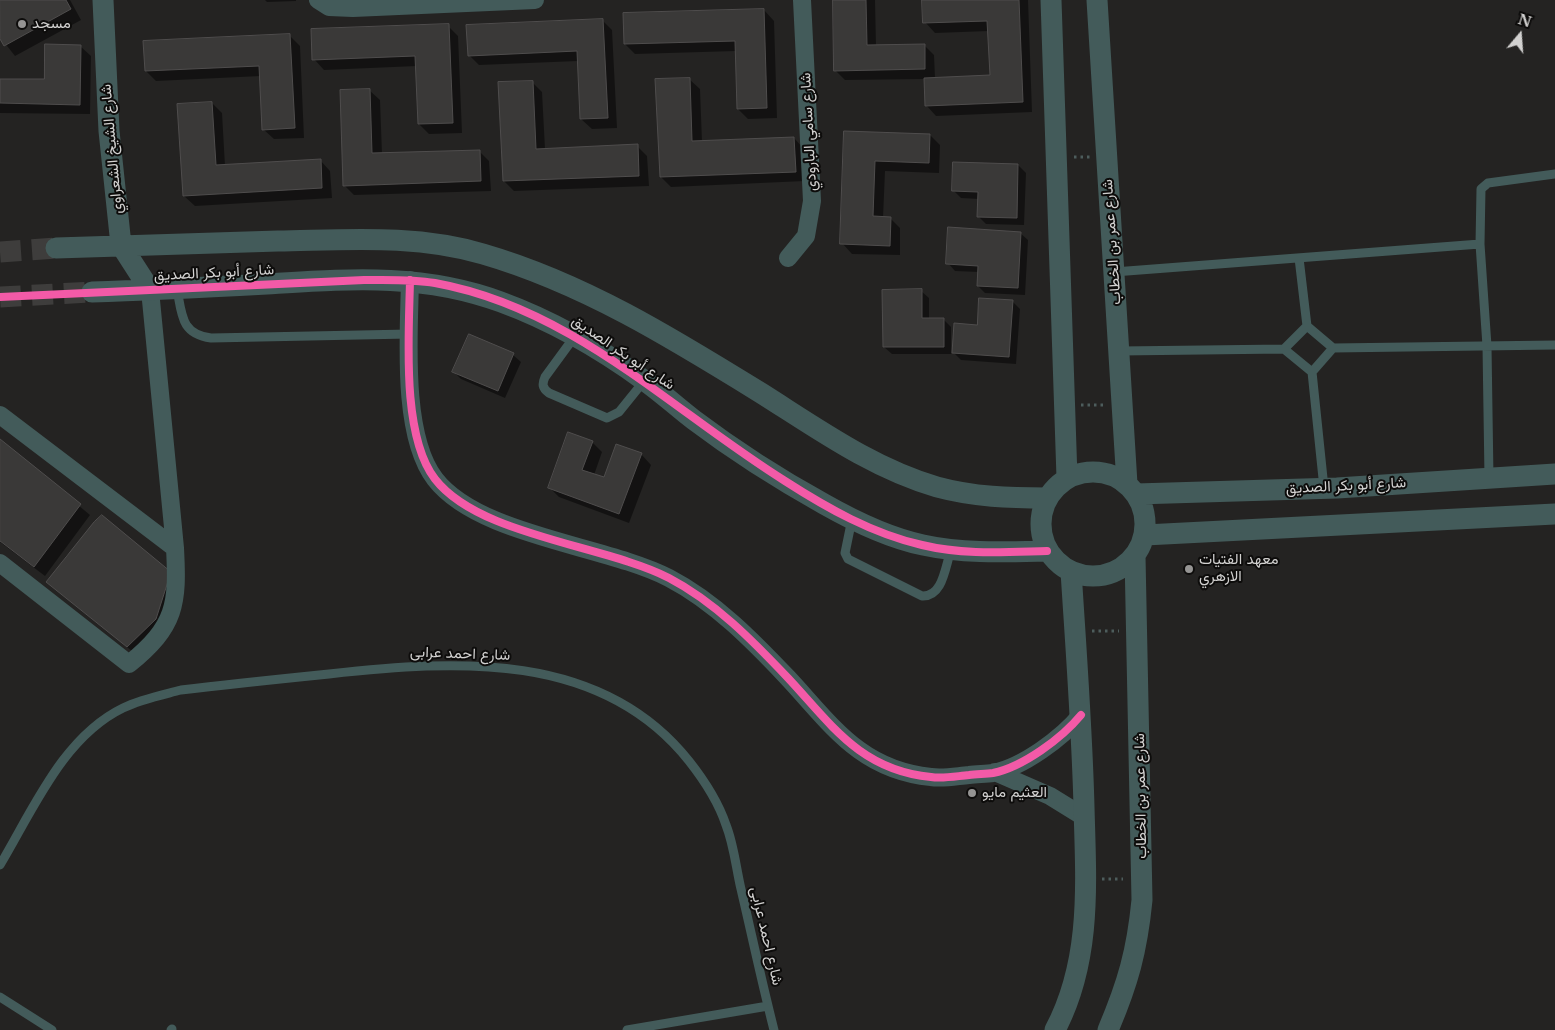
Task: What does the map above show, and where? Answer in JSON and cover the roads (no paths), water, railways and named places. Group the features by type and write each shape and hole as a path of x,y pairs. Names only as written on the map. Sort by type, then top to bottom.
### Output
{"street":[{"name":"شارع الشيخ الشعراوي","path":"103,0 108,132 122,245 150,290"},
{"path":"323,3 353,8 535,0"},
{"name":"شارع سامي البارودي","path":"788,258 806,236 812,201 802,0"},
{"path":"1051,0 1067,478"},
{"name":"شارع عمر بن الخطاب","path":"1097,0 1119,351 1132,489"},
{"name":"شارع أبو بكر الصديق","path":"56,248 384,240 428,242 482,254 548,277 615,306 688,347 851,451 897,472 937,487 988,498 1047,498"},
{"name":"شارع أبو بكر الصديق","path":"92,292 302,282 410,280 466,290 536,315 576,336 645,381 694,420 744,455 804,493 852,519 922,545 951,550 986,552 1047,551"},
{"path":"410,280 409,375 413,420 422,452 435,479 479,514 515,528 614,558 670,578 708,603 750,638 790,680 818,714 846,741 869,758 902,771 932,778 995,772 1029,757 1064,735 1081,715"},
{"path":"0,563 130,664 148,649 169,619 177,589 175,548 150,290"},
{"path":"0,415 175,548"},
{"path":"1095,471 1112,475 1132,489 1144,514 1144,535 1135,556 1115,572 1099,576 1083,575 1071,571 1047,551 1041,530 1042,513 1047,498 1067,478 1095,471"},
{"name":"شارع أبو بكر الصديق","path":"1132,489 1324,488 1555,474"},
{"path":"1144,535 1555,514"},
{"name":"شارع عمر بن الخطاب","path":"1108,1030 1129,977 1137,944 1142,880 1135,556"},
{"path":"1055,1030 1077,972 1085,924 1086,879 1081,715 1071,571"},
{"path":"995,772 1050,796 1084,817"}],"lane":[{"path":"1489,478 1487,346 1480,244 1480,194 1483,185 1555,174"},
{"path":"1114,272 1480,244"},
{"path":"1299,258 1307,326 1333,348 1555,345"},
{"path":"177,288 182,315 187,328 198,336 211,338 409,334"},
{"path":"1284,349 1307,326"},
{"path":"576,336 542,383 544,389 549,393 607,418 619,412 645,381"},
{"path":"1312,372 1333,348"},
{"path":"1119,351 1284,349 1312,372 1324,488"},
{"path":"852,519 845,552 848,559 922,596 930,597 937,591 951,550"},
{"name":"شارع احمد عرابى","path":"0,865 74,744 97,724 123,708 145,700 181,690 397,666 449,664 498,667 547,674 595,689 640,712 676,745 706,782 726,825 774,1030"},
{"path":"0,998 52,1030"},
{"path":"626,1030 768,1006"}],"tunnel":[{"path":"0,252 56,248"},
{"path":"0,297 92,292"}],"place":[{"name":"مسجد","path":"22,24"},
{"name":"معهد الفتيات الازهري","path":"1189,569"},
{"name":"العثيم مايو","path":"972,793"}]}
